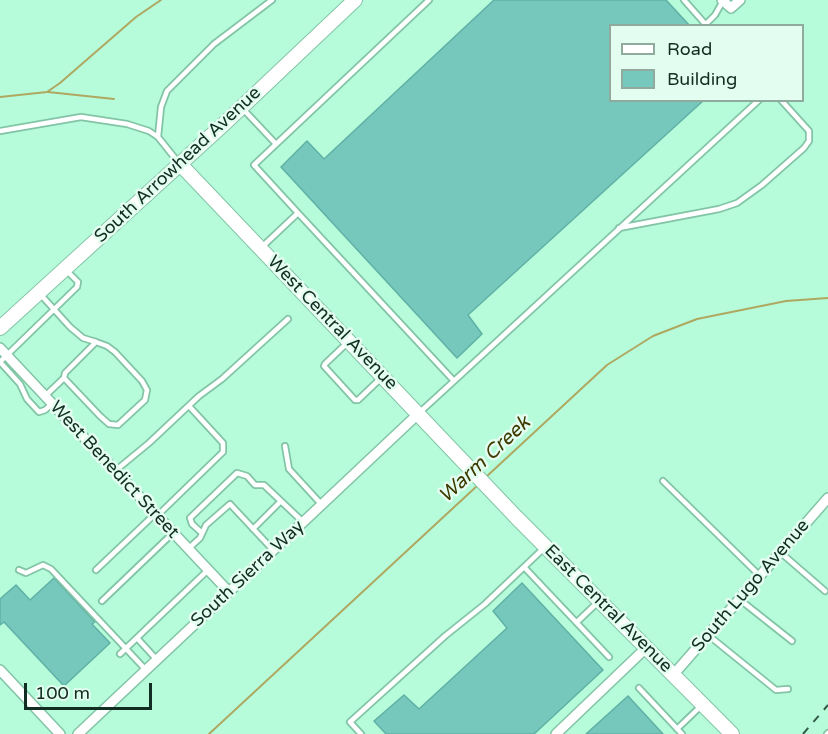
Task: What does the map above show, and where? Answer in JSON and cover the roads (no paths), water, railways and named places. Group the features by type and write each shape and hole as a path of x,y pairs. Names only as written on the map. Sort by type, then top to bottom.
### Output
{"street":[{"name":"South Arrowhead Avenue","path":"0,328 241,108 355,0"},
{"path":"725,3 740,0"},
{"name":"West Central Avenue","path":"180,164 484,483"},
{"name":"West Benedict Street","path":"0,348 2,360 45,396 229,592"},
{"name":"South Sierra Way","path":"78,734 418,414"},
{"name":"East Central Avenue","path":"484,483 732,734"},
{"name":"South Lugo Avenue","path":"674,674 780,552 827,502"},
{"path":"556,734 647,647"},
{"path":"0,670 60,734"}],"lane":[{"path":"158,137 161,107 167,91 214,44 272,0"},
{"path":"429,0 254,165 454,381"},
{"path":"684,0 706,24"},
{"path":"708,24 725,3"},
{"path":"418,414 757,102"},
{"path":"619,228 718,209 737,203 762,185 809,141 809,131 783,102"},
{"path":"241,108 276,144"},
{"path":"0,131 81,117 127,124 149,131 158,137 180,164"},
{"path":"261,248 298,213"},
{"path":"52,404 39,412 27,399 20,384 2,360 79,285 65,268"},
{"path":"39,293 83,338 107,346 115,352 142,381 147,390 145,400 118,425 109,424 64,378"},
{"path":"115,471 149,444 288,319"},
{"path":"349,341 324,366 356,400 382,376"},
{"path":"45,396 96,342"},
{"path":"96,570 223,452 223,442 189,406"},
{"path":"285,446 289,469 322,505"},
{"path":"202,533 192,524 190,518 237,473 247,476 255,485 264,485 303,522"},
{"path":"663,481 760,576"},
{"path":"254,529 281,501"},
{"path":"188,549 200,538 206,525 230,504 273,551"},
{"path":"102,601 173,533"},
{"path":"361,734 350,722 444,636 485,604 546,546"},
{"path":"780,552 825,591"},
{"path":"19,570 26,573 43,565 51,569 146,670"},
{"path":"524,567 609,657"},
{"path":"120,654 208,570"},
{"path":"740,599 792,641"},
{"path":"577,622 600,600"},
{"path":"708,635 776,690 788,689"},
{"path":"137,638 157,660"},
{"path":"639,688 682,734"},
{"path":"677,729 703,704"}],"waterway":[{"path":"0,97 47,92 136,17 161,0"},
{"path":"48,92 114,99"},
{"name":"Warm Creek","path":"486,477 607,365 653,336 697,319 786,301 828,298"},
{"name":"Warm Creek","path":"209,734 478,485"}],"railway":[{"path":"803,734 828,705"}]}
